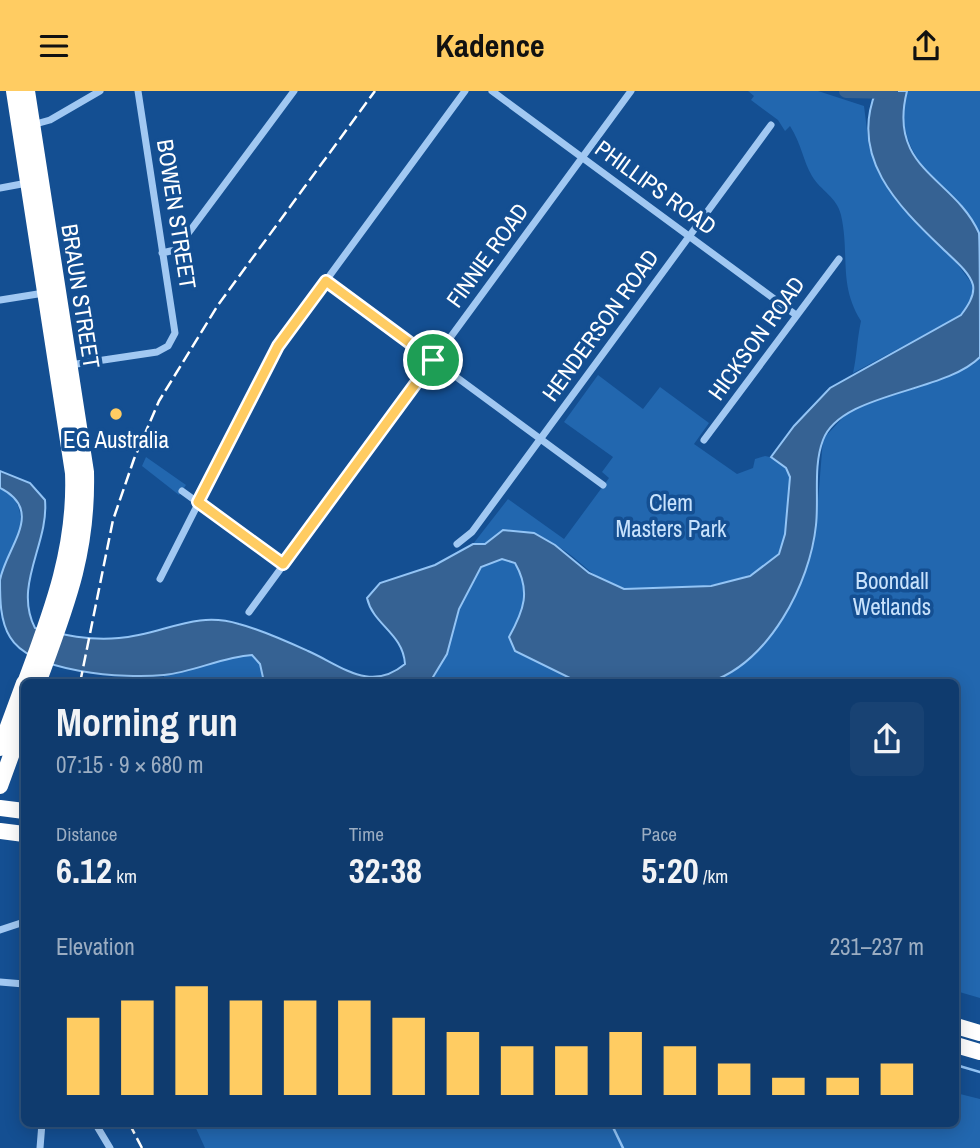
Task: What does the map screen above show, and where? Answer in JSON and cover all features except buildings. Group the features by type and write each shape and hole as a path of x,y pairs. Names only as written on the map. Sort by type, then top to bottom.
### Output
{"highway":[{"name":"BRAUN STREET","path":"14,91 34,182 63,366 73,473 81,508 79,567 31,679"},
{"name":"BRAUN STREET","path":"27,91 45,293 63,366"},
{"name":"BRAUN STREET","path":"0,748 21,701"},
{"path":"0,786 21,728"},
{"path":"0,808 21,811"},
{"path":"0,831 21,834"},
{"path":"959,1027 980,1033"},
{"path":"959,1046 980,1052"}],"street":[{"path":"32,125 50,120 100,91"},
{"name":"BOWEN STREET","path":"63,366 157,352 171,342 175,327 138,91"},
{"path":"162,253 175,250 181,243 294,91"},
{"path":"160,579 278,346 465,91"},
{"name":"PHILLIPS ROAD","path":"492,91 796,314"},
{"name":"FINNIE ROAD","path":"248,612 631,91"},
{"name":"HENDERSON ROAD","path":"457,544 471,532 771,125"},
{"path":"0,188 34,182"},
{"name":"HICKSON ROAD","path":"704,440 839,259"},
{"path":"326,281 603,485"},
{"path":"0,300 45,293"},
{"path":"182,491 283,564"},
{"path":"0,930 21,923"},
{"path":"0,982 21,984"},
{"path":"40,1148 42,1127"},
{"path":"97,1127 110,1148"}],"green space":[{"path":"748,91 818,91 864,106 869,146 973,285 970,302 961,315 853,373 861,321 849,294 844,230 839,209 812,176 790,126 785,131 778,120 751,100 754,96"},
{"path":"907,91 980,91 980,235 914,153 907,135 904,114"},
{"name":"Boondall Wetlands","path":"980,357 980,998 959,992 959,679 721,679 809,561 816,526 823,439 849,411 974,364"},
{"name":"Clem Masters Park","path":"598,375 643,409 660,387 709,423 694,444 737,474 753,468 755,459 765,456 782,465 790,481 786,527 779,554 751,574 731,581 663,590 627,589 607,583 564,550 543,540 503,530 485,544 473,544 508,499 564,539 609,478 602,472 613,457 564,422"},
{"path":"146,457 186,485 179,495 142,466"},
{"path":"0,488 12,496 18,506 20,518 16,543 0,580"},
{"path":"502,559 515,563 523,583 524,600 519,618 509,637 515,651 572,679 432,679 447,654 459,609 481,567"},
{"path":"252,655 260,664 263,679 164,679 164,675 235,656"},
{"path":"959,1094 980,1099 980,1148 205,1148 195,1127 959,1127"}],"shaded area":[{"path":"876,91 907,91 903,117 906,139 914,156 968,214 979,233 980,357 964,369 871,402 833,424 820,450 816,525 805,572 783,618 768,639 751,657 731,672 716,679 572,679 515,651 509,637 522,609 523,583 515,563 502,559 481,567 459,609 447,654 432,679 263,679 260,664 252,655 164,675 104,674 80,671 37,659 21,649 10,637 2,617 0,580 22,519 20,507 13,497 0,488 0,471 30,483 45,500 42,533 28,596 29,612 35,628 77,637 119,638 193,621 223,620 274,636 356,674 380,676 405,664 399,644 375,615 367,598 380,583 435,565 473,544 485,544 503,530 534,533 555,545 589,573 624,589 711,586 750,576 779,554 785,534 790,477 786,468 771,457 794,426 830,388 961,315 973,293 973,285 964,270 909,215 882,178 873,158 869,115"}],"waterway":[{"path":"846,91 891,92"},
{"path":"959,1066 980,1072"},
{"path":"613,1127 623,1148"}],"railway":[{"path":"81,679 113,520 134,459 159,401 218,305 375,91"},
{"path":"131,1127 142,1148"}],"place":[{"name":"EG Australia","path":"116,414"}],"route":[{"path":"326,281 433,360 283,564 198,502 278,346 326,281"}]}
